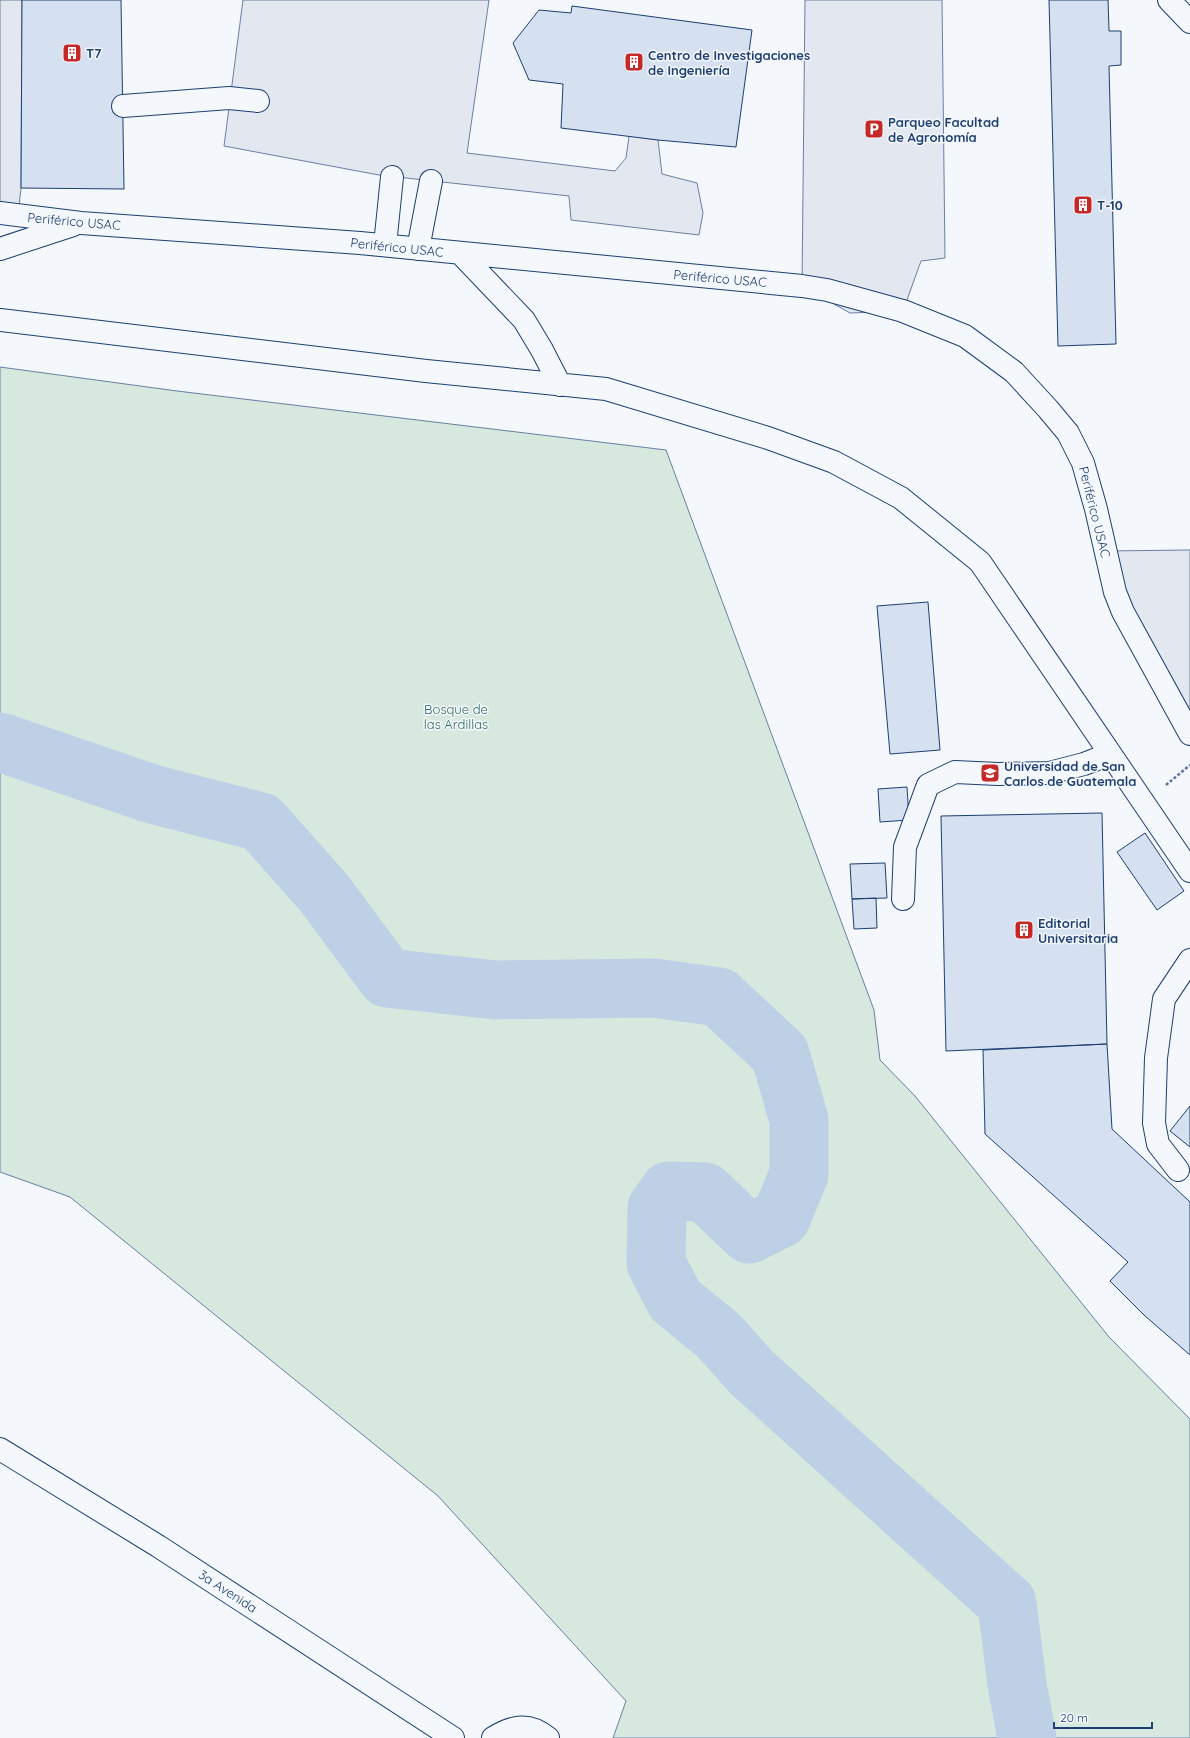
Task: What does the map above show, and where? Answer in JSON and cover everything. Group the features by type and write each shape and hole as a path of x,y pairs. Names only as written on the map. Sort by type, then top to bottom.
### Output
{"street":[{"path":"1169,0 1190,22"},
{"path":"123,106 229,98 258,101"},
{"path":"385,245 392,177"},
{"path":"418,250 431,181"},
{"name":"Periférico USAC","path":"0,213 81,223 385,245 418,250 802,286 827,290 903,311 965,336 1014,372 1068,433 1083,463 1096,509 1115,592 1123,612 1190,734"},
{"path":"0,249 81,223"},
{"path":"460,254 524,320 542,350 560,385"},
{"path":"0,320 318,359 606,389 768,438 834,462 901,498 980,562 1190,870"},
{"path":"903,899 904,847 928,785 955,772 998,774 1049,772 1084,764 1110,754"},
{"path":"1178,1170 1158,1144 1154,1122 1156,1058 1164,999 1190,960"},
{"name":"3a Avenida","path":"0,1450 158,1546 453,1738"},
{"path":"493,1738 509,1729 524,1727 535,1730 548,1738"}],"green space":[{"name":"Bosque de las Ardillas","path":"0,367 177,391 666,450 874,1010 880,1060 915,1096 1109,1337 1190,1419 1190,1738 613,1738 626,1701 438,1496 70,1197 0,1172"}],"shaded area":[{"path":"0,0 22,0 21,188 18,216 0,213"},
{"path":"243,0 489,0 467,153 615,171 626,158 629,136 658,140 662,174 697,183 703,213 699,235 571,220 569,196 379,175 224,146"},
{"name":"Parqueo Facultad de Agronomía","path":"805,0 942,0 945,258 921,261 903,311 850,313 802,286"},
{"path":"1190,550 1190,734 1105,551"}],"building":[{"name":"T7","path":"22,0 121,0 124,189 21,188"},
{"name":"T-10","path":"1049,0 1108,0 1109,31 1121,31 1121,65 1109,66 1116,344 1058,346"},
{"name":"Centro de Investigaciones de Ingeniería","path":"572,6 752,30 736,147 658,140 561,128 563,84 529,80 513,43 539,10 571,13"},
{"path":"928,602 940,750 890,754 877,606"},
{"path":"907,787 909,820 880,822 878,789"},
{"name":"Editorial Universitaria","path":"1102,813 1107,1044 946,1051 941,816"},
{"path":"1145,833 1184,891 1157,910 1117,852"},
{"path":"885,863 887,898 852,899 850,864"},
{"path":"876,898 877,928 854,929 852,899"},
{"path":"1107,1044 1112,1129 1190,1202 1190,1355 1144,1315 1110,1281 1128,1262 985,1134 983,1050"},
{"path":"1190,1106 1190,1147 1170,1131"}],"waterway":[{"path":"0,742 152,794 261,822 324,893 387,978 496,990 654,988 719,997 780,1054 799,1120 799,1174 781,1218 749,1234 705,1192 669,1191 657,1208 656,1263 675,1300 719,1336 752,1373 1007,1603 1017,1684 1027,1738"}],"place":[{"name":"T7","path":"72,53"},
{"name":"Centro de Investigaciones de Ingeniería","path":"634,62"},
{"name":"Parqueo Facultad de Agronomía","path":"874,129"},
{"name":"T-10","path":"1083,205"},
{"name":"Universidad de San Carlos de Guatemala","path":"990,773"},
{"name":"Editorial Universitaria","path":"1024,930"}]}
